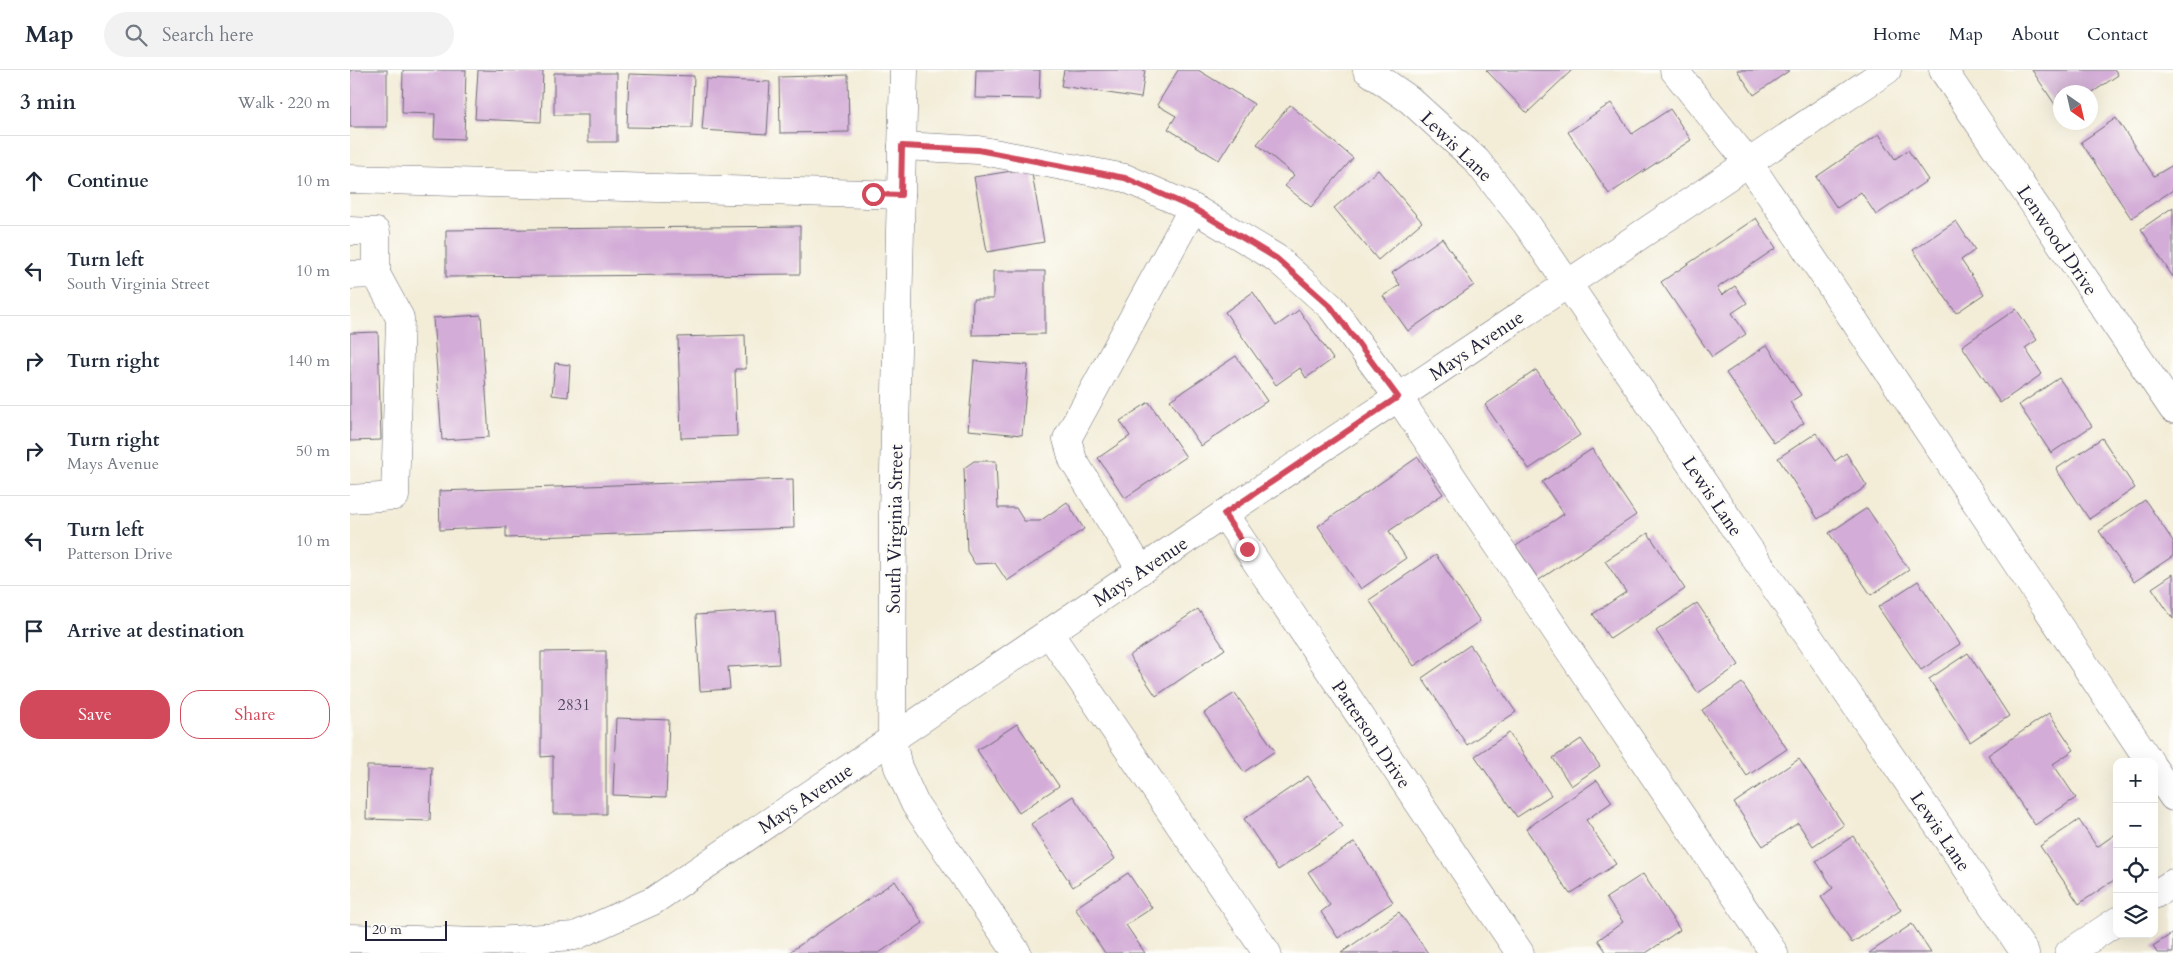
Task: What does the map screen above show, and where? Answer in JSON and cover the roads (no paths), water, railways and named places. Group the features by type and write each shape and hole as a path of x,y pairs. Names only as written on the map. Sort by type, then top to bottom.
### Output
{"street":[{"name":"South Virginia Street","path":"904,70 893,512 892,740 898,767 915,804 1017,953"},
{"name":"Lewis Lane","path":"1367,70 1410,100 1476,160 1526,223 2025,953"},
{"path":"1674,70 1748,162 2147,758"},
{"name":"Mays Avenue","path":"350,938 480,942 575,936 652,901 1224,514 1887,70"},
{"name":"Lenwood Drive","path":"1943,70 2173,409"},
{"path":"902,146 978,150 1125,178 1193,208 1276,258 1331,307 1398,397 1774,953"},
{"path":"350,178 901,195"},
{"path":"1141,570 1072,460 1067,439 1193,208"},
{"path":"350,231 376,232 363,274 400,318 395,496 350,498"},
{"name":"Patterson Drive","path":"1224,514 1520,953"},
{"path":"1049,633 1267,953"},
{"path":"2158,775 2173,797"},
{"path":"2157,893 2173,883"},
{"path":"2069,953 2113,924"}]}
